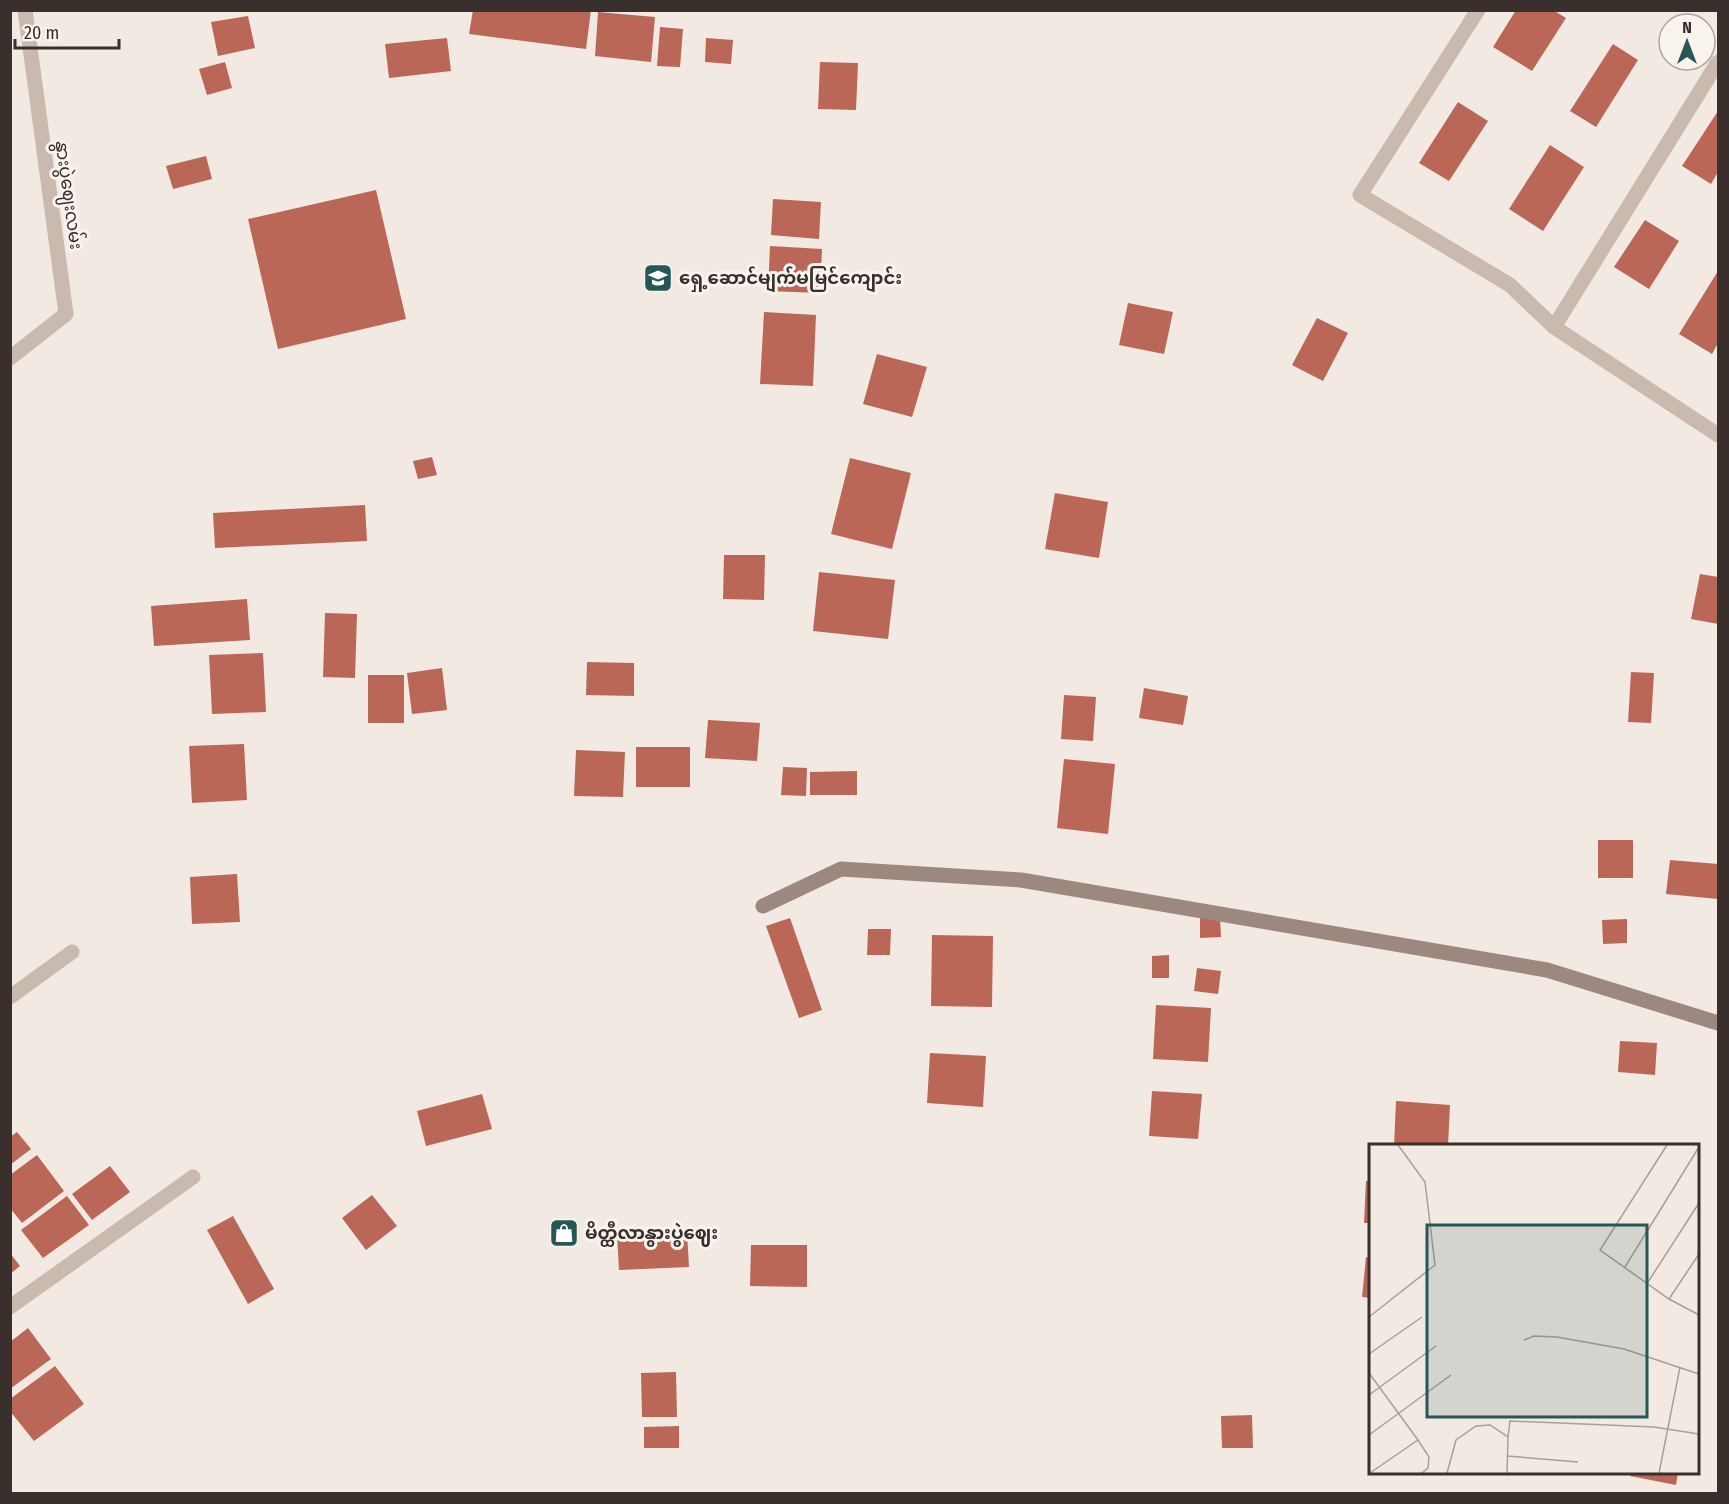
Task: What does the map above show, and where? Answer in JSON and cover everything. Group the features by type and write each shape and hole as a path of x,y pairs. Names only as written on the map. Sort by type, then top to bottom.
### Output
{"street":[{"name":"နွားပွဲဈေးလမ်း","path":"10,358 66,314 25,10"},
{"path":"1478,10 1360,195 1510,285 1554,327 1719,435"},
{"path":"1554,327 1719,62"},
{"path":"763,906 841,869 1021,879 1547,970 1719,1023"},
{"path":"10,997 72,952"},
{"path":"10,1307 193,1177"}],"building":[{"path":"473,10 591,10 586,49 469,34"},
{"path":"1516,10 1553,10 1566,18 1532,71 1493,47"},
{"path":"598,12 655,17 651,62 595,56"},
{"path":"248,16 255,48 218,56 211,22"},
{"path":"660,27 683,29 680,67 657,66"},
{"path":"447,38 451,71 389,78 385,44"},
{"path":"706,38 733,40 731,64 705,62"},
{"path":"1613,44 1638,60 1596,127 1570,111"},
{"path":"225,62 232,88 207,95 199,69"},
{"path":"820,62 858,63 856,110 818,109"},
{"path":"1458,102 1488,121 1449,181 1419,163"},
{"path":"1718,111 1718,172 1711,184 1682,166"},
{"path":"1550,145 1584,167 1543,231 1509,209"},
{"path":"206,156 212,179 173,189 166,166"},
{"path":"376,190 406,319 278,349 248,219"},
{"path":"773,199 821,202 819,239 771,235"},
{"path":"1645,220 1679,241 1649,289 1614,267"},
{"path":"770,246 822,249 820,293 768,291"},
{"path":"1718,271 1718,343 1712,354 1679,334"},
{"path":"1128,303 1173,312 1164,354 1119,345"},
{"path":"764,312 816,315 813,386 760,384"},
{"path":"1317,318 1348,333 1323,381 1292,365"},
{"path":"877,354 927,367 912,417 863,404"},
{"path":"432,457 437,475 418,479 413,461"},
{"path":"850,458 911,473 892,549 831,534"},
{"path":"1055,493 1108,502 1099,558 1045,549"},
{"path":"365,505 367,541 215,548 213,513"},
{"path":"724,555 765,555 764,600 723,599"},
{"path":"819,572 895,580 888,639 813,631"},
{"path":"1700,574 1718,577 1718,624 1691,619"},
{"path":"247,599 250,640 154,646 151,606"},
{"path":"325,613 357,614 355,678 323,677"},
{"path":"263,653 266,712 212,714 209,655"},
{"path":"587,662 634,663 634,696 586,695"},
{"path":"442,668 447,710 412,714 407,673"},
{"path":"1631,672 1654,673 1651,723 1628,722"},
{"path":"368,675 404,675 404,723 368,723"},
{"path":"1144,688 1188,696 1183,725 1139,718"},
{"path":"1064,695 1096,697 1093,741 1061,739"},
{"path":"708,720 760,723 757,761 705,758"},
{"path":"244,744 247,800 192,803 189,746"},
{"path":"636,747 690,747 690,787 636,787"},
{"path":"576,750 625,752 623,797 574,796"},
{"path":"1064,759 1115,764 1108,834 1057,828"},
{"path":"783,767 807,768 806,796 781,795"},
{"path":"857,771 857,795 810,795 810,772"},
{"path":"1598,840 1633,840 1633,878 1598,878"},
{"path":"1670,860 1718,864 1718,899 1666,894"},
{"path":"237,874 240,922 192,924 190,877"},
{"path":"1220,917 1221,937 1200,938 1200,918"},
{"path":"790,918 822,1010 799,1018 766,926"},
{"path":"1627,919 1627,943 1603,944 1602,920"},
{"path":"868,929 891,929 890,955 867,955"},
{"path":"932,935 993,936 992,1007 931,1006"},
{"path":"1169,955 1169,978 1152,978 1152,956"},
{"path":"1197,968 1221,971 1218,994 1194,991"},
{"path":"1156,1005 1211,1008 1208,1062 1153,1059"},
{"path":"1620,1041 1657,1043 1655,1075 1618,1072"},
{"path":"930,1053 986,1056 983,1107 927,1103"},
{"path":"1152,1091 1202,1094 1198,1139 1149,1136"},
{"path":"482,1094 492,1129 426,1146 417,1111"},
{"path":"1396,1101 1450,1105 1448,1144 1394,1144"},
{"path":"17,1132 31,1149 10,1165 10,1137"},
{"path":"37,1155 64,1191 22,1223 10,1208 10,1175"},
{"path":"110,1166 130,1192 92,1220 72,1194"},
{"path":"1366,1181 1369,1181 1369,1223 1364,1223"},
{"path":"372,1195 397,1226 366,1250 342,1218"},
{"path":"67,1196 89,1225 43,1258 21,1230"},
{"path":"233,1216 274,1289 248,1304 207,1230"},
{"path":"687,1232 689,1267 619,1270 617,1235"},
{"path":"751,1245 807,1245 807,1287 750,1286"},
{"path":"10,1253 20,1266 10,1274"},
{"path":"1366,1257 1369,1258 1369,1298 1362,1297"},
{"path":"28,1328 51,1359 10,1389 10,1342"},
{"path":"55,1366 84,1404 34,1441 10,1411 10,1399"},
{"path":"676,1372 677,1417 642,1417 641,1373"},
{"path":"1252,1415 1253,1448 1222,1448 1221,1416"},
{"path":"679,1426 679,1448 644,1448 644,1427"},
{"path":"1630,1474 1678,1474 1676,1485 1630,1476"}],"place":[{"name":"ရှေ့ဆောင်မျက်မမြင်ကျောင်း","path":"658,278"},
{"name":"မိတ္ထီလာနွားပွဲဈေး","path":"564,1233"}]}
